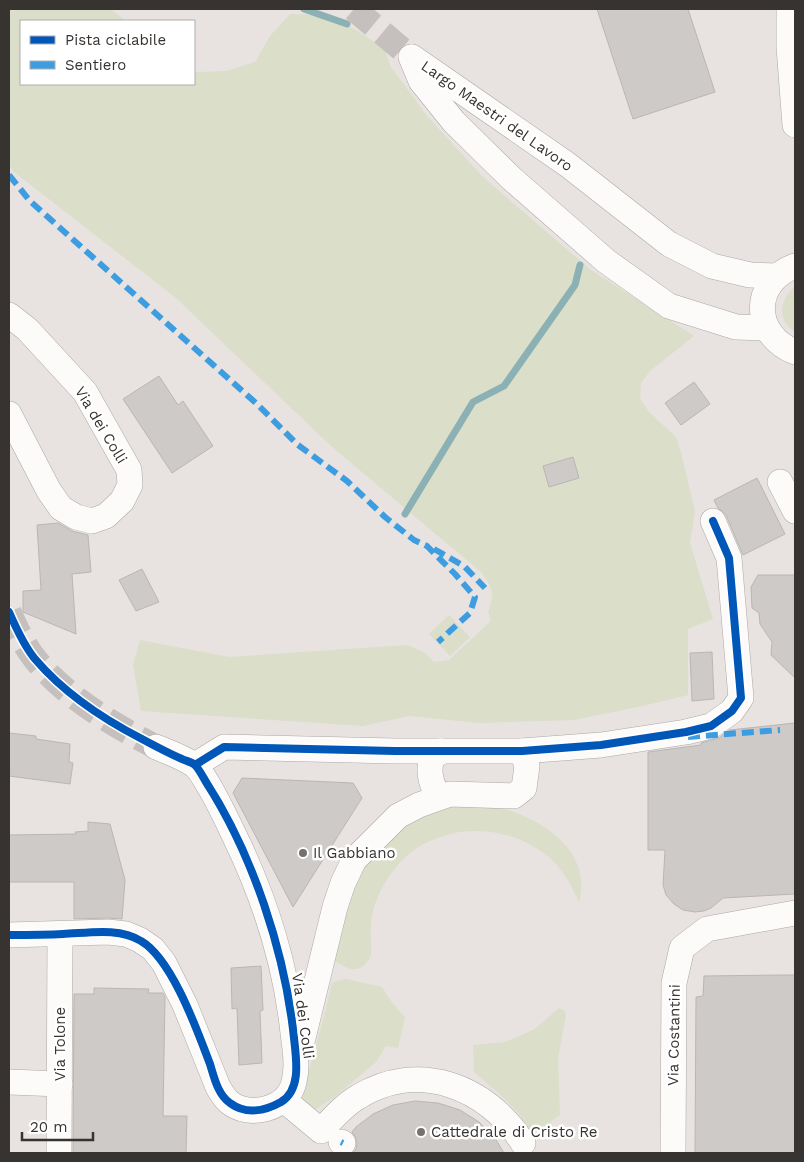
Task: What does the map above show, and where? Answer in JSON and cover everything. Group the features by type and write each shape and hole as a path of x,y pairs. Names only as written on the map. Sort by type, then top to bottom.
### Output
{"street":[{"path":"789,9 789,47 795,124"},
{"name":"Largo Maestri del Lavoro","path":"767,328 736,327 669,306 606,261 511,178 454,122 421,81 410,56 568,164 669,244 712,266 750,275 786,271"},
{"name":"Largo Maestri del Lavoro","path":"786,271 766,291 762,310 767,328 774,339 783,347 795,352"},
{"name":"Via dei Colli","path":"9,315 27,329 85,392 129,470 130,486 122,501 106,516 92,521 76,517 60,508 49,491 9,414"},
{"path":"780,482 795,511"},
{"path":"156,747 195,765 224,747 522,751 601,745 686,732 710,726 732,711 742,698 729,558 713,521"},
{"path":"440,797 434,790 430,774 432,759 441,751"},
{"path":"296,1064 335,907 343,883 354,860 398,816 419,805 450,794 514,796 524,788 527,766 522,751"},
{"name":"Via dei Colli","path":"195,765 218,800 248,863 270,922 284,973 291,1012 296,1064 294,1084 284,1100"},
{"name":"Via Costantini","path":"673,1153 664,980 682,948 707,929 795,913"},
{"path":"9,935 60,935 108,932 126,934 140,940 153,949 164,963 185,1005 218,1087 230,1104 237,1107 254,1112 268,1109 284,1100 321,1131 357,1097 378,1086 403,1080 427,1079 452,1084 474,1094 512,1126 523,1143"},
{"name":"Via Tolone","path":"60,935 60,1153"},
{"path":"9,1082 60,1084"}],"green space":[{"path":"9,9 111,9 125,20 20,20 20,85 195,85 195,71 227,71 255,62 270,36 290,14 320,15 348,25 384,48 391,67 427,116 484,178 591,270 694,336 650,371 641,383 640,398 648,411 676,437 681,452 695,512 690,543 713,619 688,629 688,695 574,720 479,723 409,716 363,726 141,711 133,665 140,640 229,657 407,645 422,651 434,662 449,660 491,621 488,612 492,600 492,591 481,572 332,447 176,298 14,172 9,165"},
{"path":"795,287 795,332 785,322 782,310 786,297"},
{"path":"449,615 470,637 450,656 429,634"},
{"path":"487,804 523,816 540,825 556,836 569,849 577,864 581,882 579,902 568,880 553,861 537,849 520,840 502,834 483,831 445,835 427,842 410,853 389,876 379,894 372,914 371,953 368,961 360,968 352,969 335,961 350,896 367,860 393,831 447,806"},
{"path":"346,979 382,987 392,1003 405,1017 398,1048 386,1046 376,1062 337,1095 310,1113 299,1107 332,982"},
{"path":"559,1008 565,1011 566,1015 558,1058 560,1115 532,1136 520,1115 474,1072 473,1045 505,1042 535,1029"}],"building":[{"path":"597,9 688,9 715,92 633,119"},
{"path":"159,376 178,405 183,401 213,446 172,473 123,399"},
{"path":"694,382 710,404 681,425 665,403"},
{"path":"573,457 579,478 549,487 543,466"},
{"path":"757,478 785,534 743,555 726,515 718,508 714,500"},
{"path":"58,523 72,531 88,535 91,572 72,574 76,634 23,612 23,591 41,590 37,525"},
{"path":"142,569 159,602 136,611 119,580"},
{"path":"758,575 795,575 795,678 771,655 772,642 760,624 759,613 752,608 751,587"},
{"path":"712,652 714,699 692,701 690,653"},
{"path":"795,723 795,894 723,898 704,911 683,910 666,895 663,885 665,850 648,850 648,752 701,745 701,743 719,738 730,730"},
{"path":"9,733 36,736 36,739 70,744 69,762 73,763 70,784 9,776"},
{"path":"242,778 353,783 362,798 293,907 233,793"},
{"path":"88,822 110,824 125,880 122,919 74,919 74,882 9,882 9,835 76,834 75,832 88,831"},
{"path":"261,966 263,1010 260,1011 262,1063 239,1065 237,1008 232,1009 231,968"},
{"path":"795,975 795,1153 695,1153 696,997 703,996 704,976"},
{"path":"94,988 149,989 148,993 163,993 165,997 163,1116 187,1116 186,1153 73,1153 74,994 94,994"},
{"name":"Cattedrale di Cristo Re","path":"415,1101 438,1103 460,1110 479,1122 495,1138 504,1153 353,1153 357,1143 352,1132 356,1127 373,1114 393,1105"}],"waterway":[{"path":"304,9 347,24"},
{"path":"405,514 473,402 504,386 575,285 580,265"}],"tunnel":[{"path":"354,9 411,57"},
{"path":"9,612 31,654 61,686 91,709 156,747"}],"marked path":[{"path":"9,175 30,201 257,404 298,445 347,481 385,517 414,540 427,546 455,574 475,597 470,613 438,642"},
{"path":"434,549 464,566 485,588"},
{"path":"688,737 780,730"}],"cycle path":[{"path":"195,765 224,747 395,751 522,751 601,745 686,732 711,726 732,711 741,698 729,558 713,521"},
{"path":"9,612 20,637 31,654 58,683 99,714 127,731 194,764 223,810 252,872 275,938 290,1005 296,1055 296,1073 292,1089 281,1102 269,1108 256,1110 242,1109 226,1100 217,1085 191,1015 173,979 163,963 141,941 113,932 9,935"}],"place":[{"name":"Il Gabbiano","path":"303,853"},
{"name":"Cattedrale di Cristo Re","path":"421,1132"}]}
